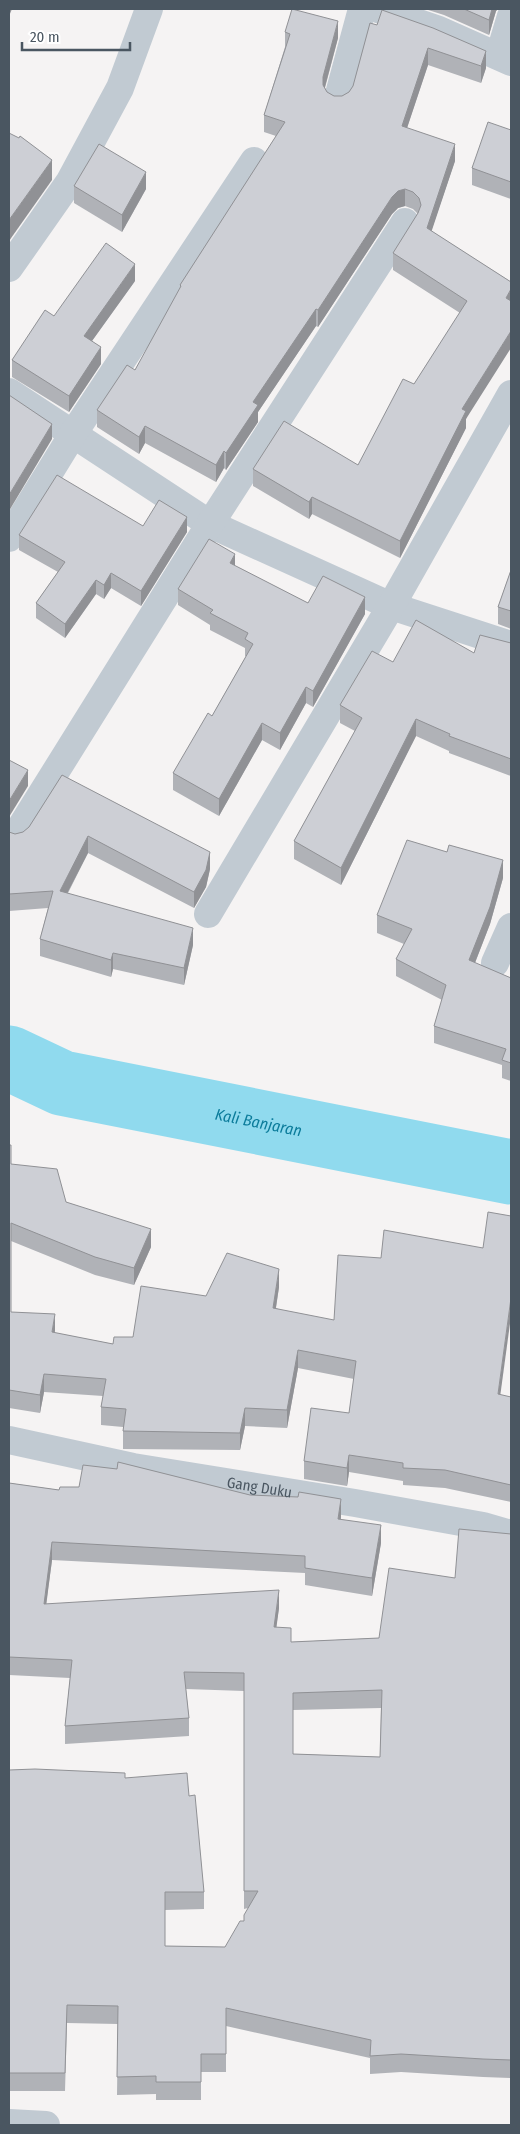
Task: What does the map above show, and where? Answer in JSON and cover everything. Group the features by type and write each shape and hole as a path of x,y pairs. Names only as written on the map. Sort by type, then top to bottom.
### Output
{"street":[{"path":"9,268 70,181 120,88 149,9"},
{"path":"378,9 439,30 505,59 511,16"},
{"path":"329,19 359,18 338,98"},
{"path":"9,538 73,434 254,161"},
{"path":"16,835 210,524 405,222"},
{"path":"9,392 210,524 391,606 511,645"},
{"path":"208,914 391,606 511,394"},
{"path":"495,963 511,928"},
{"name":"Gang Duku","path":"9,1440 133,1467 355,1503 483,1526 511,1534"},
{"path":"9,2123 46,2125"}],"building":[{"path":"292,9 338,21 323,77 323,85 327,92 334,96 342,96 349,92 353,86 370,23 377,25 382,10 433,28 486,51 481,66 428,48 402,126 455,144 427,228 511,282 511,289 506,298 511,301 511,331 462,409 466,411 400,541 312,497 309,502 253,469 284,421 358,465 403,379 414,384 467,301 393,253 421,205 419,198 413,192 405,189 398,191 392,197 318,310 316,309 253,402 258,405 216,465 145,426 139,437 97,410 127,365 135,370 180,285 285,122 264,115 290,34 285,32"},
{"path":"464,9 492,9 489,20"},
{"path":"488,122 511,130 511,182 472,168"},
{"path":"9,133 19,138 20,136 52,160 9,220"},
{"path":"99,144 146,172 122,215 74,186"},
{"path":"106,243 135,264 84,336 101,347 69,396 12,360 45,310 54,316"},
{"path":"9,395 52,424 9,495"},
{"path":"57,475 143,526 159,500 187,517 141,591 111,573 104,585 96,580 65,624 36,603 65,562 19,535"},
{"path":"209,539 235,554 230,563 308,603 323,576 365,597 313,691 306,687 280,733 262,723 219,799 173,773 208,713 212,716 253,644 245,639 248,633 210,613 213,610 178,589"},
{"path":"511,570 511,611 498,607"},
{"path":"416,620 474,653 480,635 511,643 511,759 449,736 450,734 416,719 341,868 294,841 362,718 340,705 372,651 393,662"},
{"path":"9,760 28,770 9,801"},
{"path":"62,775 210,852 206,870 194,892 88,836 60,891 193,928 184,968 113,953 111,960 40,939 53,891 9,894 9,832 15,834 23,832 29,827"},
{"path":"407,840 447,852 449,845 503,860 490,907 469,960 511,978 511,1063 502,1060 506,1049 434,1026 446,985 396,959 412,929 377,915"},
{"path":"9,1145 11,1145 11,1164 57,1169 66,1202 151,1229 134,1268 95,1257 11,1223 11,1312 55,1314 52,1332 113,1344 114,1337 133,1337 141,1286 206,1296 227,1253 279,1269 273,1308 334,1320 338,1255 381,1258 384,1230 483,1248 488,1212 511,1216 511,1298 498,1394 511,1397 511,1485 445,1470 403,1468 403,1463 349,1455 347,1468 304,1461 311,1408 349,1413 356,1361 298,1350 287,1410 245,1408 240,1433 123,1431 126,1409 101,1407 106,1379 44,1374 40,1395 9,1390"},
{"path":"118,1462 250,1495 298,1497 299,1492 341,1499 338,1519 381,1525 372,1578 305,1568 305,1556 52,1542 44,1604 279,1590 274,1627 291,1628 291,1642 379,1638 389,1568 455,1578 459,1529 511,1534 511,2060 401,2054 370,2056 371,2040 226,2008 226,2054 201,2054 201,2082 156,2082 156,2076 117,2077 118,2006 67,2005 65,2073 9,2073 9,1770 35,1769 125,1773 125,1778 187,1773 189,1796 195,1795 204,1892 165,1892 165,1946 225,1947 240,1921 244,1921 244,1915 258,1891 244,1891 244,1673 184,1672 189,1718 65,1726 72,1660 9,1657 9,1483 59,1490 60,1487 79,1487 83,1465 117,1469","holes":["382,1690 380,1757 293,1754 293,1693"]}],"waterway":[{"name":"Kali Banjaran","path":"9,1058 62,1083 511,1172"}]}
